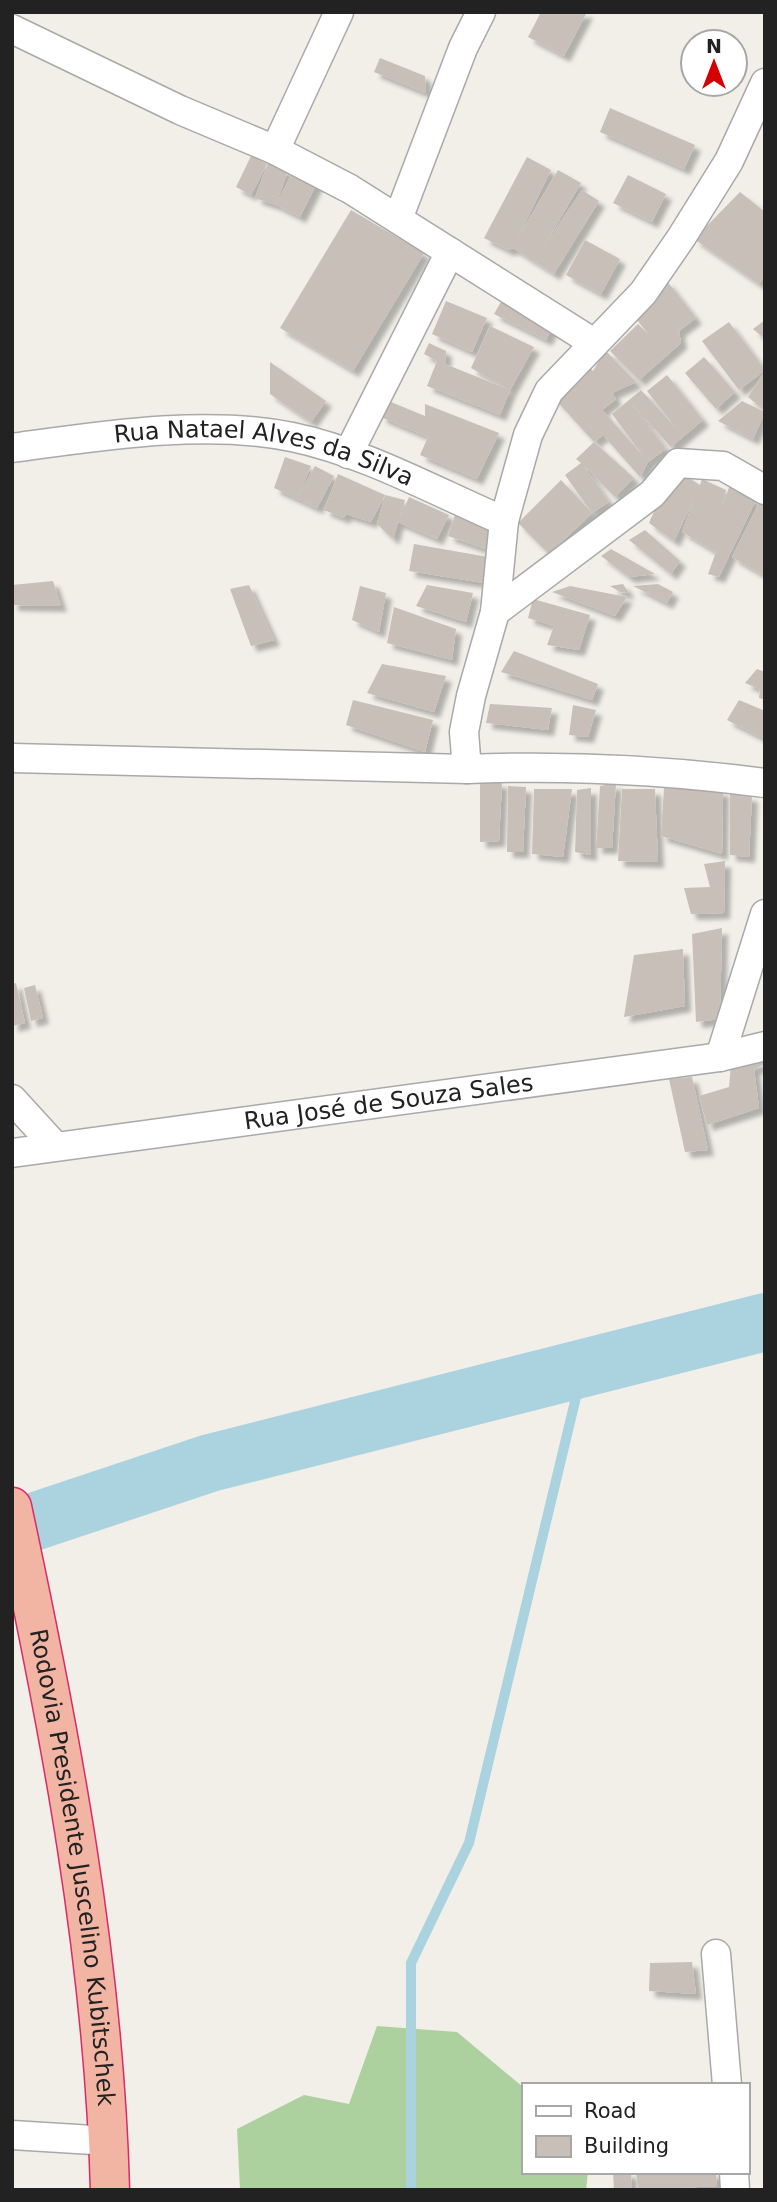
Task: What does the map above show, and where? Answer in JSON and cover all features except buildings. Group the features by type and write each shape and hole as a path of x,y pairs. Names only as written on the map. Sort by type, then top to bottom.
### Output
{"highway":[{"name":"Rodovia Presidente Juscelino Kubitschek","path":"12,1507 46,1668 86,1911 109,2141 110,2190"}],"street":[{"path":"275,150 339,12"},
{"path":"398,219 463,48 481,12"},
{"path":"12,29 180,110 275,150 398,219 594,343"},
{"path":"467,769 464,732 471,696 495,612 504,521 528,435 549,391 643,293 681,238 729,161 765,83"},
{"path":"348,454 450,252"},
{"name":"Rua Natael Alves da Silva","path":"12,448 123,435 214,430 292,437 348,454 504,521"},
{"path":"495,612 652,494 678,463 723,466 765,490"},
{"path":"12,758 467,769 547,766 720,777 765,783"},
{"path":"720,1058 765,914"},
{"name":"Rua José de Souza Sales","path":"12,1153 720,1058 765,1046"},
{"path":"12,1099 55,1146"},
{"path":"716,1954 727,2083"},
{"path":"12,2135 109,2141"}],"green space":[{"path":"377,2026 457,2032 522,2086 522,2174 588,2174 586,2190 240,2190 237,2129 304,2095 349,2104"}],"waterway":[{"path":"12,1529 210,1463 765,1322"},
{"path":"411,2190 411,1963 469,1843 583,1368"}]}
